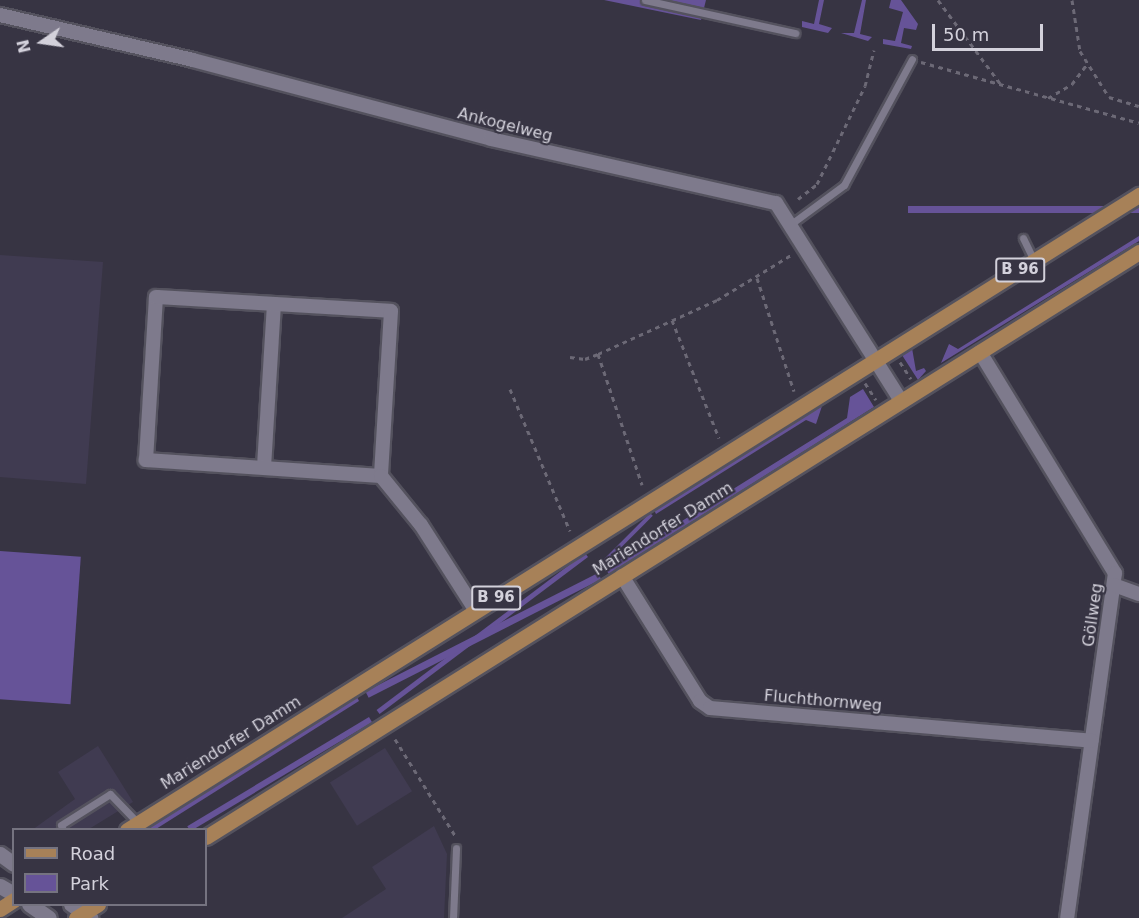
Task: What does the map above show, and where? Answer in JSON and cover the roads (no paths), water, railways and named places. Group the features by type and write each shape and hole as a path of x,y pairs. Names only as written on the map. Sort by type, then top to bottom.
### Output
{"main road":[{"name":"Mariendorfer Damm","path":"132,826 1139,195"},
{"name":"Mariendorfer Damm","path":"207,836 1139,252"},
{"path":"80,913 94,906"}],"street":[{"name":"Ankogelweg","path":"0,15 193,60 491,140 776,203 901,401"},
{"path":"381,476 146,460 156,297 391,311 381,476 421,525 476,611"},
{"path":"264,467 274,304"},
{"name":"Göllweg","path":"980,352 1113,564 1114,585 1067,918"},
{"name":"Fluchthornweg","path":"622,576 700,701 710,708 1092,741"},
{"path":"1114,585 1139,594"},
{"path":"32,906 49,918"}],"lane":[{"path":"645,0 795,33"},
{"path":"791,224 844,185 912,59"},
{"path":"1023,238 1034,261"},
{"path":"62,828 61,825 110,794 132,826"},
{"path":"453,918 456,848"}]}
